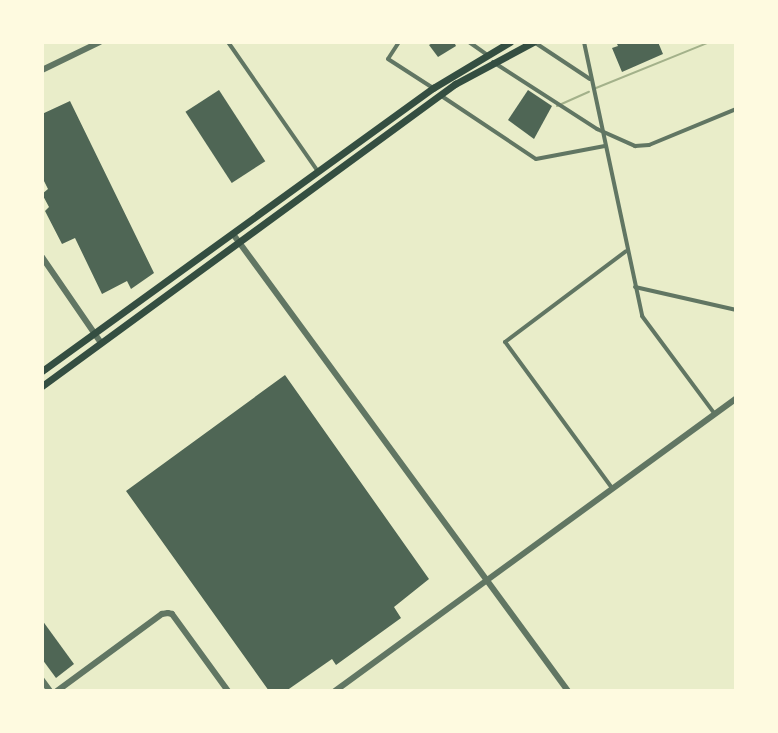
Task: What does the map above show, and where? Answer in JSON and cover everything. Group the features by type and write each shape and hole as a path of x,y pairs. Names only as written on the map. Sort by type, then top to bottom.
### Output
{"highway":[{"path":"42,371 433,88 510,42"},
{"path":"42,386 439,95 492,61 534,42"}],"street":[{"path":"43,67 100,42"},
{"path":"228,42 318,172"},
{"path":"399,42 388,59 433,88"},
{"path":"469,42 486,54"},
{"path":"534,42 590,79"},
{"path":"584,42 642,316 714,413"},
{"path":"492,61 601,131 640,147 736,109"},
{"path":"439,95 536,159 605,146"},
{"path":"233,234 568,691"},
{"path":"612,488 505,342 627,250"},
{"path":"42,257 101,343"},
{"path":"635,287 736,310"},
{"path":"335,691 736,399"},
{"path":"57,691 162,614 168,613 172,614 228,691"},
{"path":"42,680 50,691"}],"building":[{"path":"454,42 456,46 438,57 429,45"},
{"path":"616,42 658,42 663,54 622,72 612,48 618,46"},
{"path":"219,90 265,161 232,183 185,112"},
{"path":"528,90 552,106 534,139 508,120"},
{"path":"70,101 154,273 131,289 127,281 102,294 75,238 62,244 45,211 49,207 42,194 48,189 42,177 42,114"},
{"path":"285,375 429,579 394,607 401,618 336,665 332,659 286,691 269,691 126,491"},
{"path":"42,620 74,664 56,678 42,659"}],"waterway":[{"path":"596,88 710,42"},
{"path":"557,106 589,92"}]}
